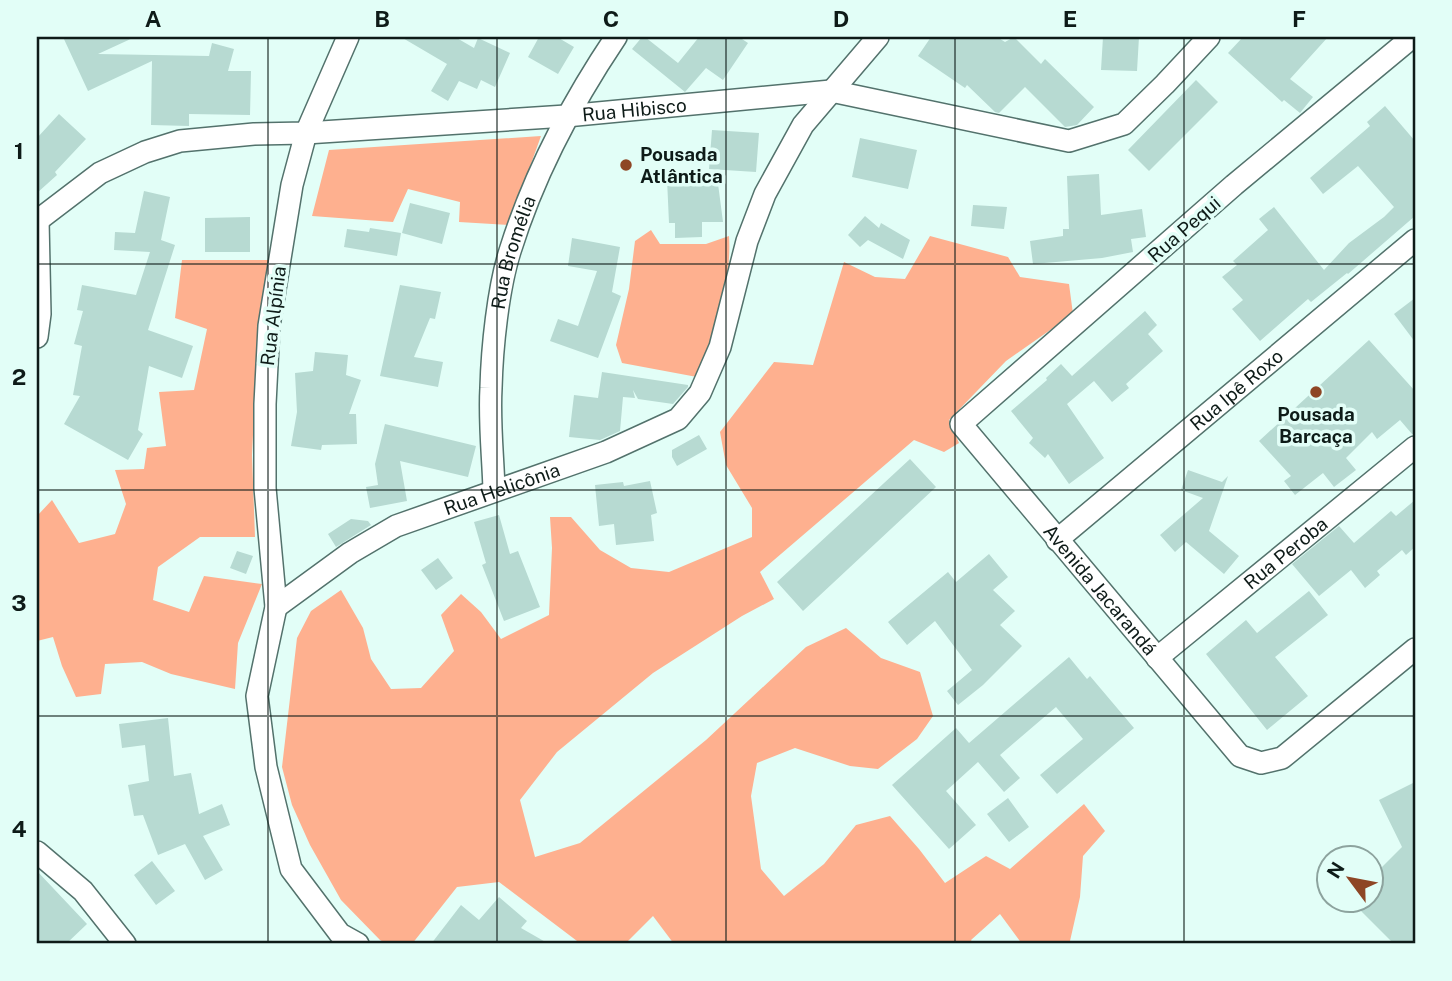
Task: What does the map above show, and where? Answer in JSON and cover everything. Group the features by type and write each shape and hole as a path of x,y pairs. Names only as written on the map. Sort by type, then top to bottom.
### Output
{"street":[{"name":"Rua Alpínia","path":"276,607 265,488 269,326 292,185 306,133 348,37"},
{"name":"Rua Bromélia","path":"494,490 491,390 496,326 509,253 541,167 566,116 615,37"},
{"name":"Rua Helicônia","path":"276,607 350,553 396,526 606,452 678,419 700,393 720,347 747,241 765,194 803,125 878,37"},
{"name":"Rua Hibisco","path":"37,337 40,314 37,220 100,173 145,152 180,141 254,134 566,116 831,91 1069,141 1124,124 1209,37"},
{"name":"Rua Pequi","path":"961,424 1234,185 1411,40"},
{"name":"Rua Ipê Roxo","path":"1057,540 1415,240"},
{"name":"Avenida Jacarandá","path":"961,424 1240,756 1261,763 1282,758 1415,649"},
{"name":"Rua Peroba","path":"1157,658 1415,447"},
{"path":"276,607 257,696 266,767 291,869 340,934 358,944"},
{"path":"37,852 83,891 125,944"}],"shaded area":[{"path":"541,136 509,225 459,222 460,202 408,189 393,222 312,216 329,150"},
{"path":"651,230 660,244 706,244 729,236 725,290 697,377 622,363 616,345 629,289 635,241"},
{"path":"930,236 1008,257 1020,277 1069,284 1073,314 1006,361 949,420 959,443 944,452 914,440 760,572 774,599 742,616 653,673 557,752 520,800 535,857 580,843 706,740 806,647 846,628 881,658 920,672 933,716 917,739 878,769 850,766 795,748 757,763 751,796 761,869 784,896 824,864 856,825 890,816 945,883 986,856 1010,869 1084,804 1105,831 1083,856 1080,897 1070,941 1057,944 1022,944 1000,914 971,940 973,944 674,944 653,916 625,944 581,944 499,882 457,887 412,944 387,944 380,940 341,900 310,845 292,805 282,767 297,638 311,611 341,590 363,628 371,659 391,689 421,688 454,651 441,615 461,594 481,612 501,639 549,615 552,548 550,517 571,517 600,550 631,568 669,572 752,537 752,508 726,465 720,432 774,362 813,365 844,262 875,277 905,279"},
{"path":"182,260 271,260 258,334 252,455 255,537 200,537 158,567 153,600 189,612 204,576 262,584 238,643 235,689 171,674 142,662 105,664 101,694 76,697 53,637 37,641 37,516 52,500 79,543 115,534 126,504 115,470 144,469 147,448 166,446 159,392 194,390 207,329 175,318"}],"building":[{"path":"63,37 135,37 98,54 209,56 212,43 234,49 228,71 251,71 250,115 189,114 189,126 151,125 152,61 88,91"},
{"path":"401,37 455,37 474,48 478,38 510,53 495,87 481,80 477,89 459,81 448,101 431,91 447,64"},
{"path":"539,37 557,37 574,47 558,74 528,57"},
{"path":"642,37 678,63 699,37 739,37 748,43 723,80 706,68 685,92 632,49"},
{"path":"931,37 997,37 1005,42 1014,37 1041,64 1045,59 1094,107 1077,125 1065,127 1025,87 999,113 995,112 967,85 965,88 918,56"},
{"path":"1103,37 1139,37 1137,71 1101,70"},
{"path":"1243,37 1328,37 1290,79 1313,97 1300,113 1284,100 1282,102 1228,53"},
{"path":"1196,80 1218,102 1149,171 1128,150"},
{"path":"1385,106 1415,141 1415,216 1348,274 1311,302 1308,299 1260,341 1232,309 1243,300 1222,277 1237,265 1233,261 1268,230 1259,219 1274,207 1324,270 1349,243 1394,207 1358,166 1323,194 1310,178 1370,126 1367,122"},
{"path":"59,114 86,139 55,172 57,175 37,193 37,138"},
{"path":"712,130 759,133 756,172 709,169"},
{"path":"860,138 917,150 908,189 852,177"},
{"path":"1099,174 1101,215 1142,209 1146,237 1131,239 1133,252 1102,258 1033,264 1030,241 1063,236 1063,229 1069,229 1067,176"},
{"path":"717,176 723,222 702,222 702,237 675,238 675,223 669,223 667,179"},
{"path":"144,191 170,197 161,240 175,245 148,330 193,346 182,378 149,366 138,430 143,434 128,460 64,424 80,396 73,395 82,346 74,344 83,311 77,310 82,285 136,295 150,252 114,250 115,232 135,233"},
{"path":"410,203 450,213 442,244 402,233"},
{"path":"973,205 1007,207 1004,229 971,226"},
{"path":"865,216 879,228 881,223 910,240 903,259 868,240 860,247 848,235"},
{"path":"250,217 250,252 205,252 205,218"},
{"path":"370,228 401,233 397,256 344,247 347,229 369,232"},
{"path":"572,238 620,247 612,292 621,296 598,358 550,341 558,319 578,326 597,271 568,266"},
{"path":"400,285 441,292 435,319 430,318 414,357 443,362 438,387 380,376"},
{"path":"1415,298 1415,342 1394,314"},
{"path":"1145,311 1157,325 1148,334 1163,351 1126,384 1129,388 1112,402 1094,381 1067,404 1104,458 1069,484 1048,454 1045,458 1029,443 1033,438 1011,411 1061,364 1072,376"},
{"path":"1369,340 1415,391 1415,434 1400,420 1377,439 1372,432 1346,458 1356,470 1334,487 1323,473 1295,495 1284,481 1291,476 1259,441"},
{"path":"315,352 348,355 346,375 361,380 349,414 356,414 357,444 322,445 321,450 291,446 297,412 295,373 313,371"},
{"path":"602,372 688,387 673,404 638,399 633,390 635,398 623,397 620,431 600,440 569,437 574,395 598,398"},
{"path":"385,424 476,446 468,477 400,461 407,501 370,508 366,487 378,485 375,464"},
{"path":"699,435 707,449 677,466 672,450"},
{"path":"910,459 936,487 803,611 777,582"},
{"path":"1188,470 1222,482 1228,476 1209,531 1239,556 1224,574 1186,542 1175,552 1160,535 1203,498 1181,490"},
{"path":"650,481 657,513 651,515 654,541 616,545 614,524 599,526 595,485 623,482 624,486"},
{"path":"1415,500 1415,547 1406,555 1402,550 1377,571 1380,575 1365,588 1351,570 1319,596 1292,564 1339,526 1354,543 1391,511 1396,516"},
{"path":"499,515 510,554 518,551 540,607 504,621 482,565 486,563 474,522"},
{"path":"351,519 368,521 371,525 336,547 328,534"},
{"path":"237,551 253,556 246,574 230,568"},
{"path":"989,554 1008,577 993,590 1015,611 1000,625 1022,646 983,685 958,705 947,691 972,670 935,621 907,645 888,622 948,572 956,582"},
{"path":"438,558 453,578 436,590 421,570"},
{"path":"1309,591 1328,615 1275,657 1308,696 1267,730 1206,654 1246,620 1257,633"},
{"path":"1069,657 1087,679 1090,676 1134,728 1057,794 1040,775 1083,739 1056,707 1000,755 1020,778 1004,792 978,762 946,791 976,825 949,849 892,785 956,728 969,743"},
{"path":"168,718 174,776 191,773 199,814 222,804 230,825 203,836 223,870 205,880 185,844 158,855 143,815 134,816 128,785 149,781 145,745 122,748 119,724"},
{"path":"1415,782 1415,944 1394,944 1364,914 1386,914 1386,863 1402,847 1379,800"},
{"path":"1008,798 1029,827 1009,842 987,814"},
{"path":"152,861 175,891 156,905 134,875"},
{"path":"37,871 87,924 66,944 42,944 37,939"},
{"path":"499,897 527,921 521,928 549,944 431,944 461,905 479,920"}],"place":[{"name":"Pousada Atlântica","path":"626,165"},
{"name":"Pousada Barcaça","path":"1316,392"}]}
